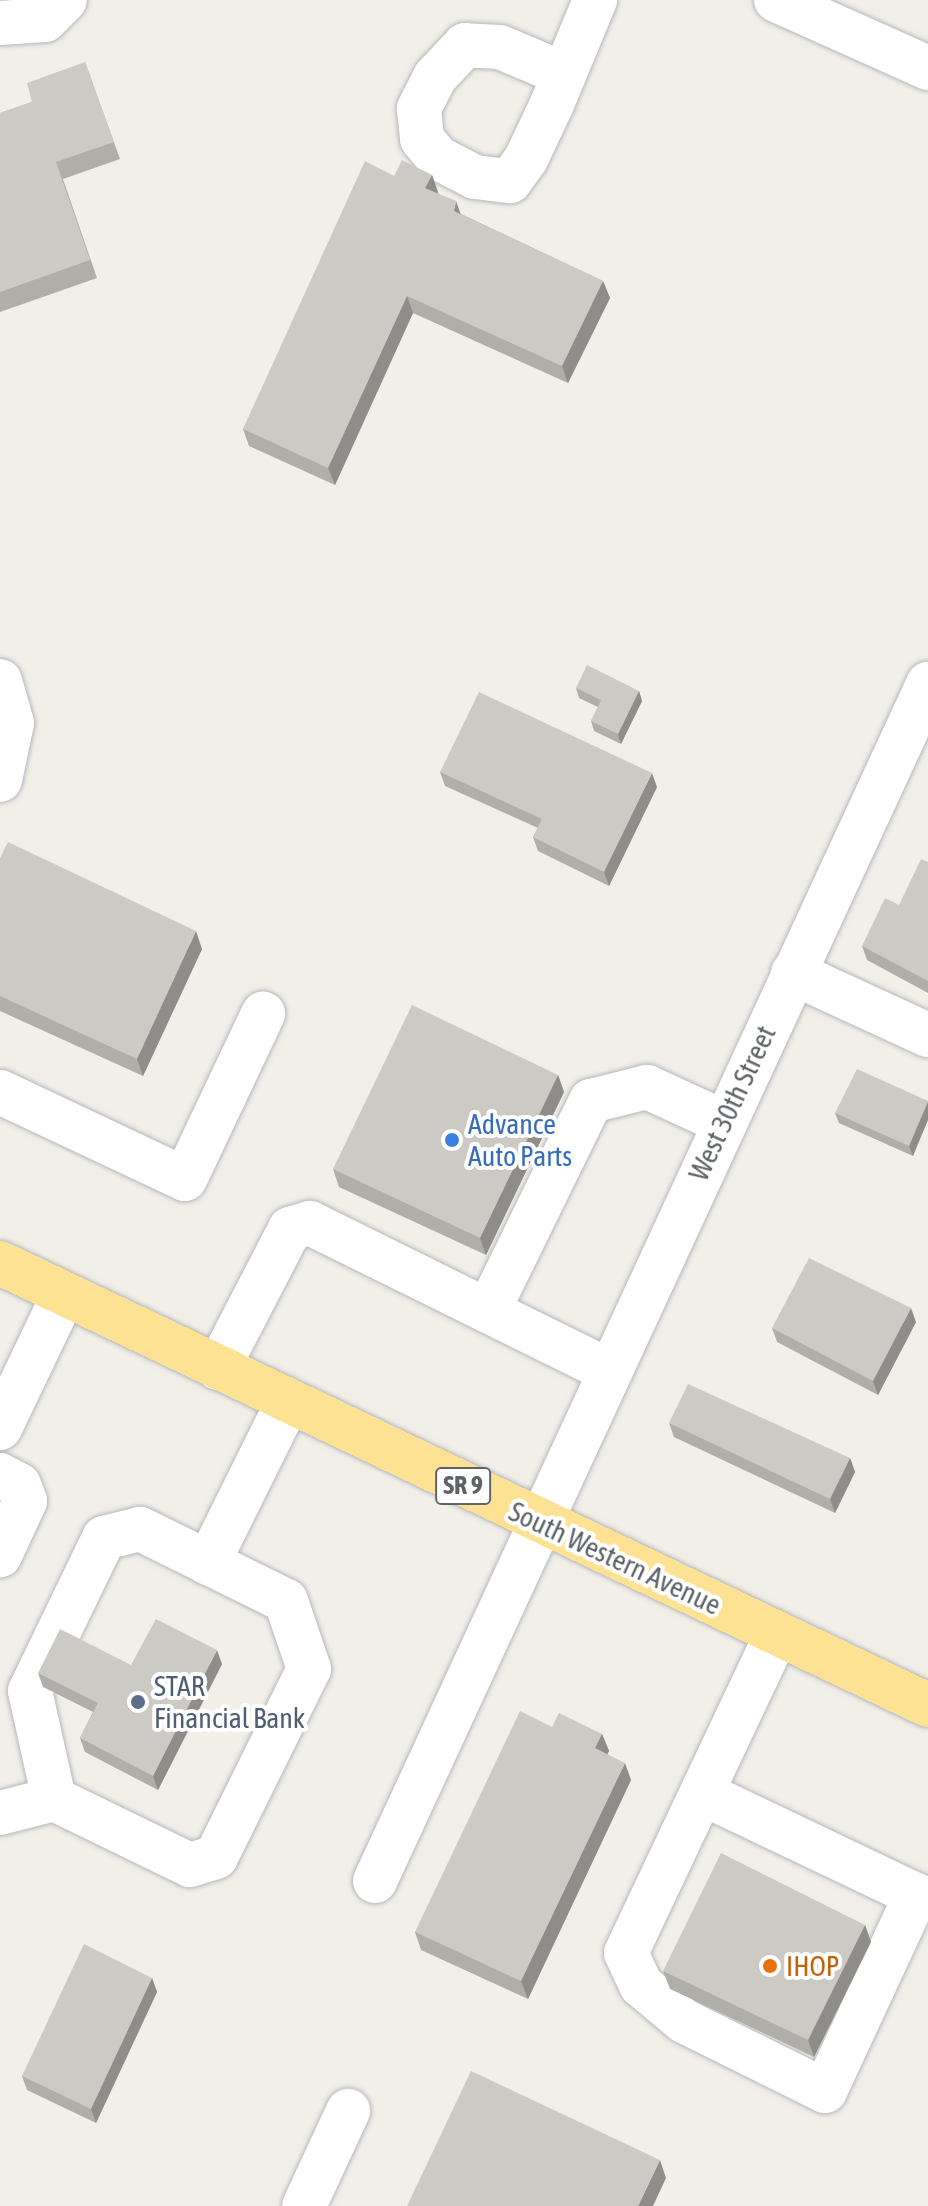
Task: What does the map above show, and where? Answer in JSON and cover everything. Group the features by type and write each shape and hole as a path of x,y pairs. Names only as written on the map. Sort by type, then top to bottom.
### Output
{"highway":[{"name":"South Western Avenue","path":"0,1263 537,1522 928,1705"}],"street":[{"path":"0,23 45,20 65,0"},
{"path":"564,74 595,0"},
{"path":"776,0 928,68"},
{"path":"0,681 12,723 0,780"},
{"name":"West 30th Street","path":"375,1881 537,1522 928,684"},
{"path":"793,973 928,1035"},
{"path":"0,1092 185,1179 263,1014"},
{"path":"488,1311 591,1101 647,1087 723,1122"},
{"path":"218,1368 290,1229 310,1223 608,1370"},
{"path":"0,1428 64,1294"},
{"path":"208,1563 288,1402"},
{"path":"0,1475 19,1485 25,1501 0,1555"},
{"path":"0,1813 54,1799 190,1865 216,1857 309,1669 286,1601 140,1529 104,1538 30,1691 54,1799"},
{"path":"702,1793 916,1895 825,2091 684,2021 641,1985 626,1953 777,1634"},
{"path":"304,2206 348,2111"}],"building":[{"path":"85,62 114,142 56,162 90,260 0,292 0,113 32,102 27,83"},
{"path":"402,160 432,175 425,188 456,201 454,211 603,281 562,366 407,296 328,468 243,429 365,161 394,176"},
{"path":"587,665 639,691 618,734 591,721 601,700 576,688"},
{"path":"479,692 652,773 604,872 533,837 542,819 440,772"},
{"path":"8,842 196,931 137,1059 0,996 0,858"},
{"path":"921,859 928,862 928,981 862,946 885,898 899,905"},
{"name":"Advance Auto Parts","path":"412,1005 558,1075 480,1238 333,1169"},
{"path":"857,1069 928,1101 909,1146 835,1113"},
{"path":"809,1258 911,1308 873,1381 772,1328"},
{"path":"688,1384 850,1458 830,1499 669,1423"},
{"name":"STAR Financial Bank","path":"156,1619 217,1650 153,1776 80,1738 98,1703 38,1673 60,1629 131,1665"},
{"path":"520,1711 552,1727 559,1713 602,1734 595,1748 625,1763 521,1981 415,1932"},
{"name":"IHOP","path":"721,1853 865,1925 808,2040 663,1971"},
{"path":"84,1944 152,1978 91,2109 22,2076"},
{"path":"471,2071 660,2160 638,2206 407,2206"}],"place":[{"name":"Advance Auto Parts","path":"452,1140"},
{"name":"STAR Financial Bank","path":"138,1702"},
{"name":"IHOP","path":"770,1966"}]}
